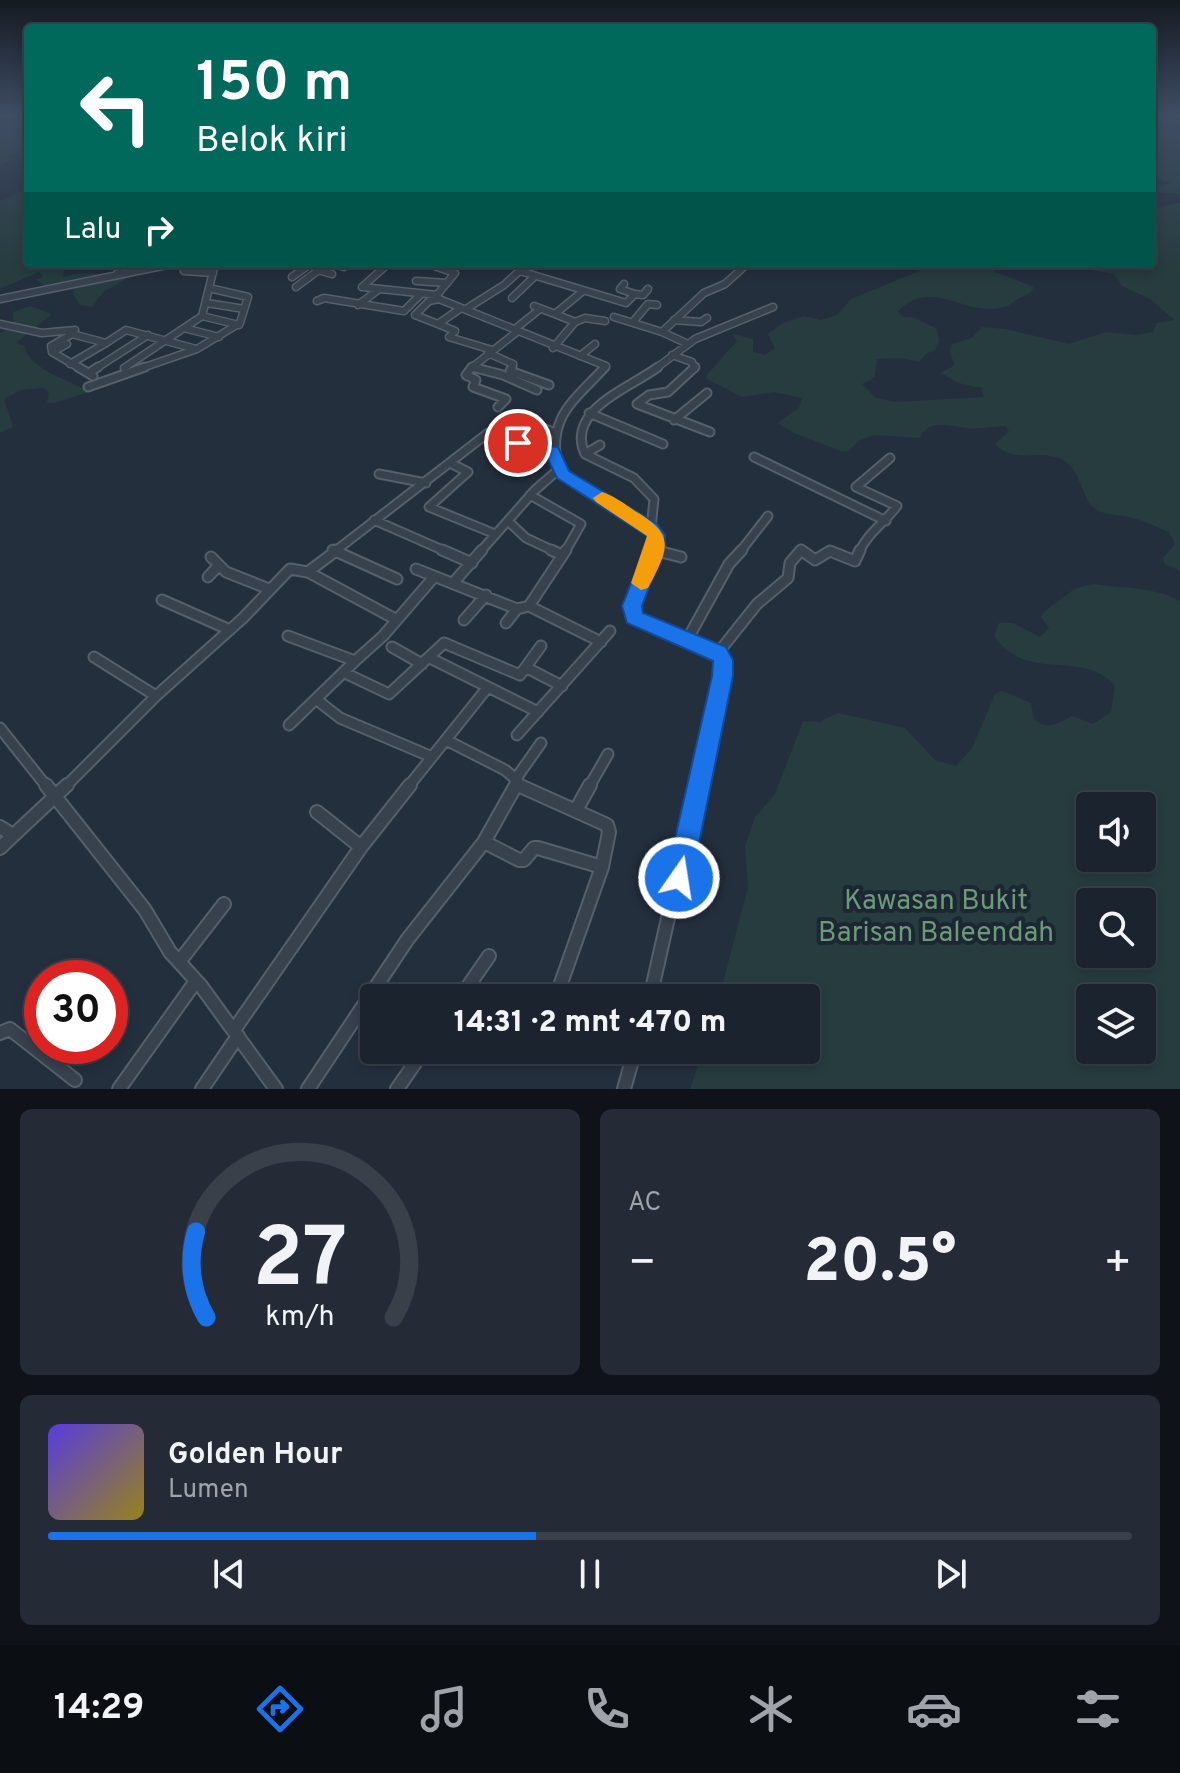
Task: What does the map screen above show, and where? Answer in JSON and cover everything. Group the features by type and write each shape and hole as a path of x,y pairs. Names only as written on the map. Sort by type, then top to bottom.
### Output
{"street":[{"path":"114,277 122,268"},
{"path":"0,299 154,268"},
{"path":"184,268 184,271 213,273"},
{"path":"112,376 202,316 214,268"},
{"path":"292,277 304,268"},
{"path":"296,287 322,268"},
{"path":"383,268 362,287 438,297 553,348 606,366 560,418 553,432 552,450 558,470 651,528 656,536 654,550 631,610 640,621 718,653 723,660 723,676 653,984"},
{"path":"415,315 438,297 455,273 440,268"},
{"path":"438,324 523,268"},
{"path":"662,332 704,293 725,284 743,268"},
{"path":"318,270 332,274"},
{"path":"520,271 583,291 600,292 645,309"},
{"path":"512,298 535,276"},
{"path":"416,281 447,283"},
{"path":"624,284 620,289 635,294 643,295 648,289"},
{"path":"88,387 112,376 197,349 239,325 248,297 209,288"},
{"path":"358,305 378,290"},
{"path":"555,314 583,291"},
{"path":"626,303 635,294"},
{"path":"404,311 420,295"},
{"path":"317,301 324,298 404,311 455,331 449,337 490,351 513,364 510,371 549,385"},
{"path":"207,303 244,309"},
{"path":"633,322 648,304 657,305"},
{"path":"651,528 654,499 634,478 585,454 580,435 583,422 589,413 688,344 721,326 773,307"},
{"path":"498,407 506,399 473,387 476,380 466,375 472,367 537,308 575,322"},
{"path":"202,316 239,325"},
{"path":"614,317 688,344"},
{"path":"553,348 575,322 583,318 605,321"},
{"path":"674,320 701,322 707,318"},
{"path":"0,324 50,333 67,327 76,330 51,346 52,352 101,381"},
{"path":"184,328 219,337"},
{"path":"70,364 126,330 197,349"},
{"path":"72,334 106,343"},
{"path":"89,373 148,335"},
{"path":"52,352 67,344"},
{"path":"580,356 595,344"},
{"path":"150,351 171,357"},
{"path":"672,355 692,362 695,368 668,392 649,395 637,404 710,432"},
{"path":"472,367 503,375 537,390"},
{"path":"674,420 707,393"},
{"path":"589,413 663,444"},
{"path":"540,427 553,432"},
{"path":"308,572 333,550 494,431 528,448 552,450"},
{"path":"585,454 600,445"},
{"path":"754,457 886,521"},
{"path":"718,653 757,604 788,578 790,563 801,550 815,560 830,551 855,561 867,535 886,521 897,506 856,487 890,458"},
{"path":"450,463 468,472 429,507 495,534"},
{"path":"454,582 530,495 558,470"},
{"path":"379,474 426,483"},
{"path":"529,606 579,532 581,524 530,495"},
{"path":"687,640 729,564 768,516"},
{"path":"374,520 472,563"},
{"path":"508,521 526,538 562,555"},
{"path":"333,550 397,579"},
{"path":"654,550 681,557"},
{"path":"211,557 218,566 238,578 269,589"},
{"path":"208,577 218,566"},
{"path":"0,848 290,569 308,572 397,620"},
{"path":"416,569 517,609"},
{"path":"289,725 397,620 434,577"},
{"path":"464,620 486,595"},
{"path":"162,600 230,630"},
{"path":"506,623 517,609 529,606 601,642"},
{"path":"517,735 610,631"},
{"path":"288,636 355,661"},
{"path":"345,673 389,694 446,642 520,675 541,646"},
{"path":"392,647 488,687 538,712"},
{"path":"94,657 156,696"},
{"path":"527,668 562,686"},
{"path":"202,1089 361,847 488,687"},
{"path":"317,700 340,718 432,757"},
{"path":"0,728 145,910 179,962 276,1089"},
{"path":"446,740 517,781 576,810 578,814 609,827 602,867 561,984"},
{"path":"309,1088 407,940 484,842 541,743"},
{"path":"576,810 608,754"},
{"path":"317,812 361,847"},
{"path":"0,827 13,835"},
{"path":"484,842 519,860 524,860 534,848 538,848 602,867"},
{"path":"179,962 224,904"},
{"path":"470,984 489,956"},
{"path":"119,1089 196,981"},
{"path":"0,1033 10,1029 75,1080"},
{"path":"397,1089 414,1064"},
{"path":"624,1089 631,1064"}],"green space":[{"path":"1156,166 1180,166 1180,194 1156,192 1156,186 1172,183 1156,178"},
{"path":"24,190 24,268 60,268 64,271 63,277 88,273 127,279 103,292 92,307 80,305 72,293 77,286 47,287 36,280 43,276 39,272 0,289 0,201"},
{"path":"1180,203 1180,571 1165,564 1163,558 1175,544 1169,532 1134,518 1097,510 1089,502 1066,461 1042,455 1010,454 1003,450 995,444 1009,431 1006,426 975,429 934,426 920,438 874,435 860,440 848,451 841,451 777,423 799,408 802,398 774,392 742,397 707,379 707,375 737,342 733,334 753,339 753,352 765,355 775,348 768,334 783,323 804,316 821,320 837,315 851,299 927,268 994,268 995,272 1034,287 1031,292 1006,306 989,309 937,297 911,301 898,311 903,317 915,318 937,329 939,341 935,350 919,362 901,358 877,359 875,377 862,384 876,398 896,402 984,397 981,388 958,383 941,373 955,365 949,351 952,344 972,338 982,327 1006,329 1069,344 1106,332 1135,335 1153,332 1157,323 1174,320 1150,299 1122,286 1114,274 1089,268 1156,268 1156,207"},
{"path":"30,306 52,314 16,343 24,346 28,355 43,369 89,392 54,403 47,402 49,394 44,388 21,390 4,399 13,427 0,433 0,333 14,325 13,312"},
{"name":"Kawasan Bukit Barisan Baleendah","path":"1093,584 1159,593 1180,601 1180,1089 690,1089 698,1064 820,1064 820,984 723,984 748,887 745,846 755,817 775,794 803,721 819,722 838,713 905,728 935,760 956,766 972,748 995,694 1002,691 1031,703 1034,719 1044,725 1057,724 1072,716 1093,724 1111,712 1115,686 1088,669 1021,658 1007,650 994,635 999,623 1013,623 1040,637 1049,628 1041,617 1074,589"}],"slow traffic":[{"path":"602,498 651,528 656,535 656,544 641,583"}],"route":[{"path":"518,443 535,450 552,450 558,470 563,475 651,528 656,535 656,544 632,606 634,617 718,653 723,660 723,676 679,878"}]}
